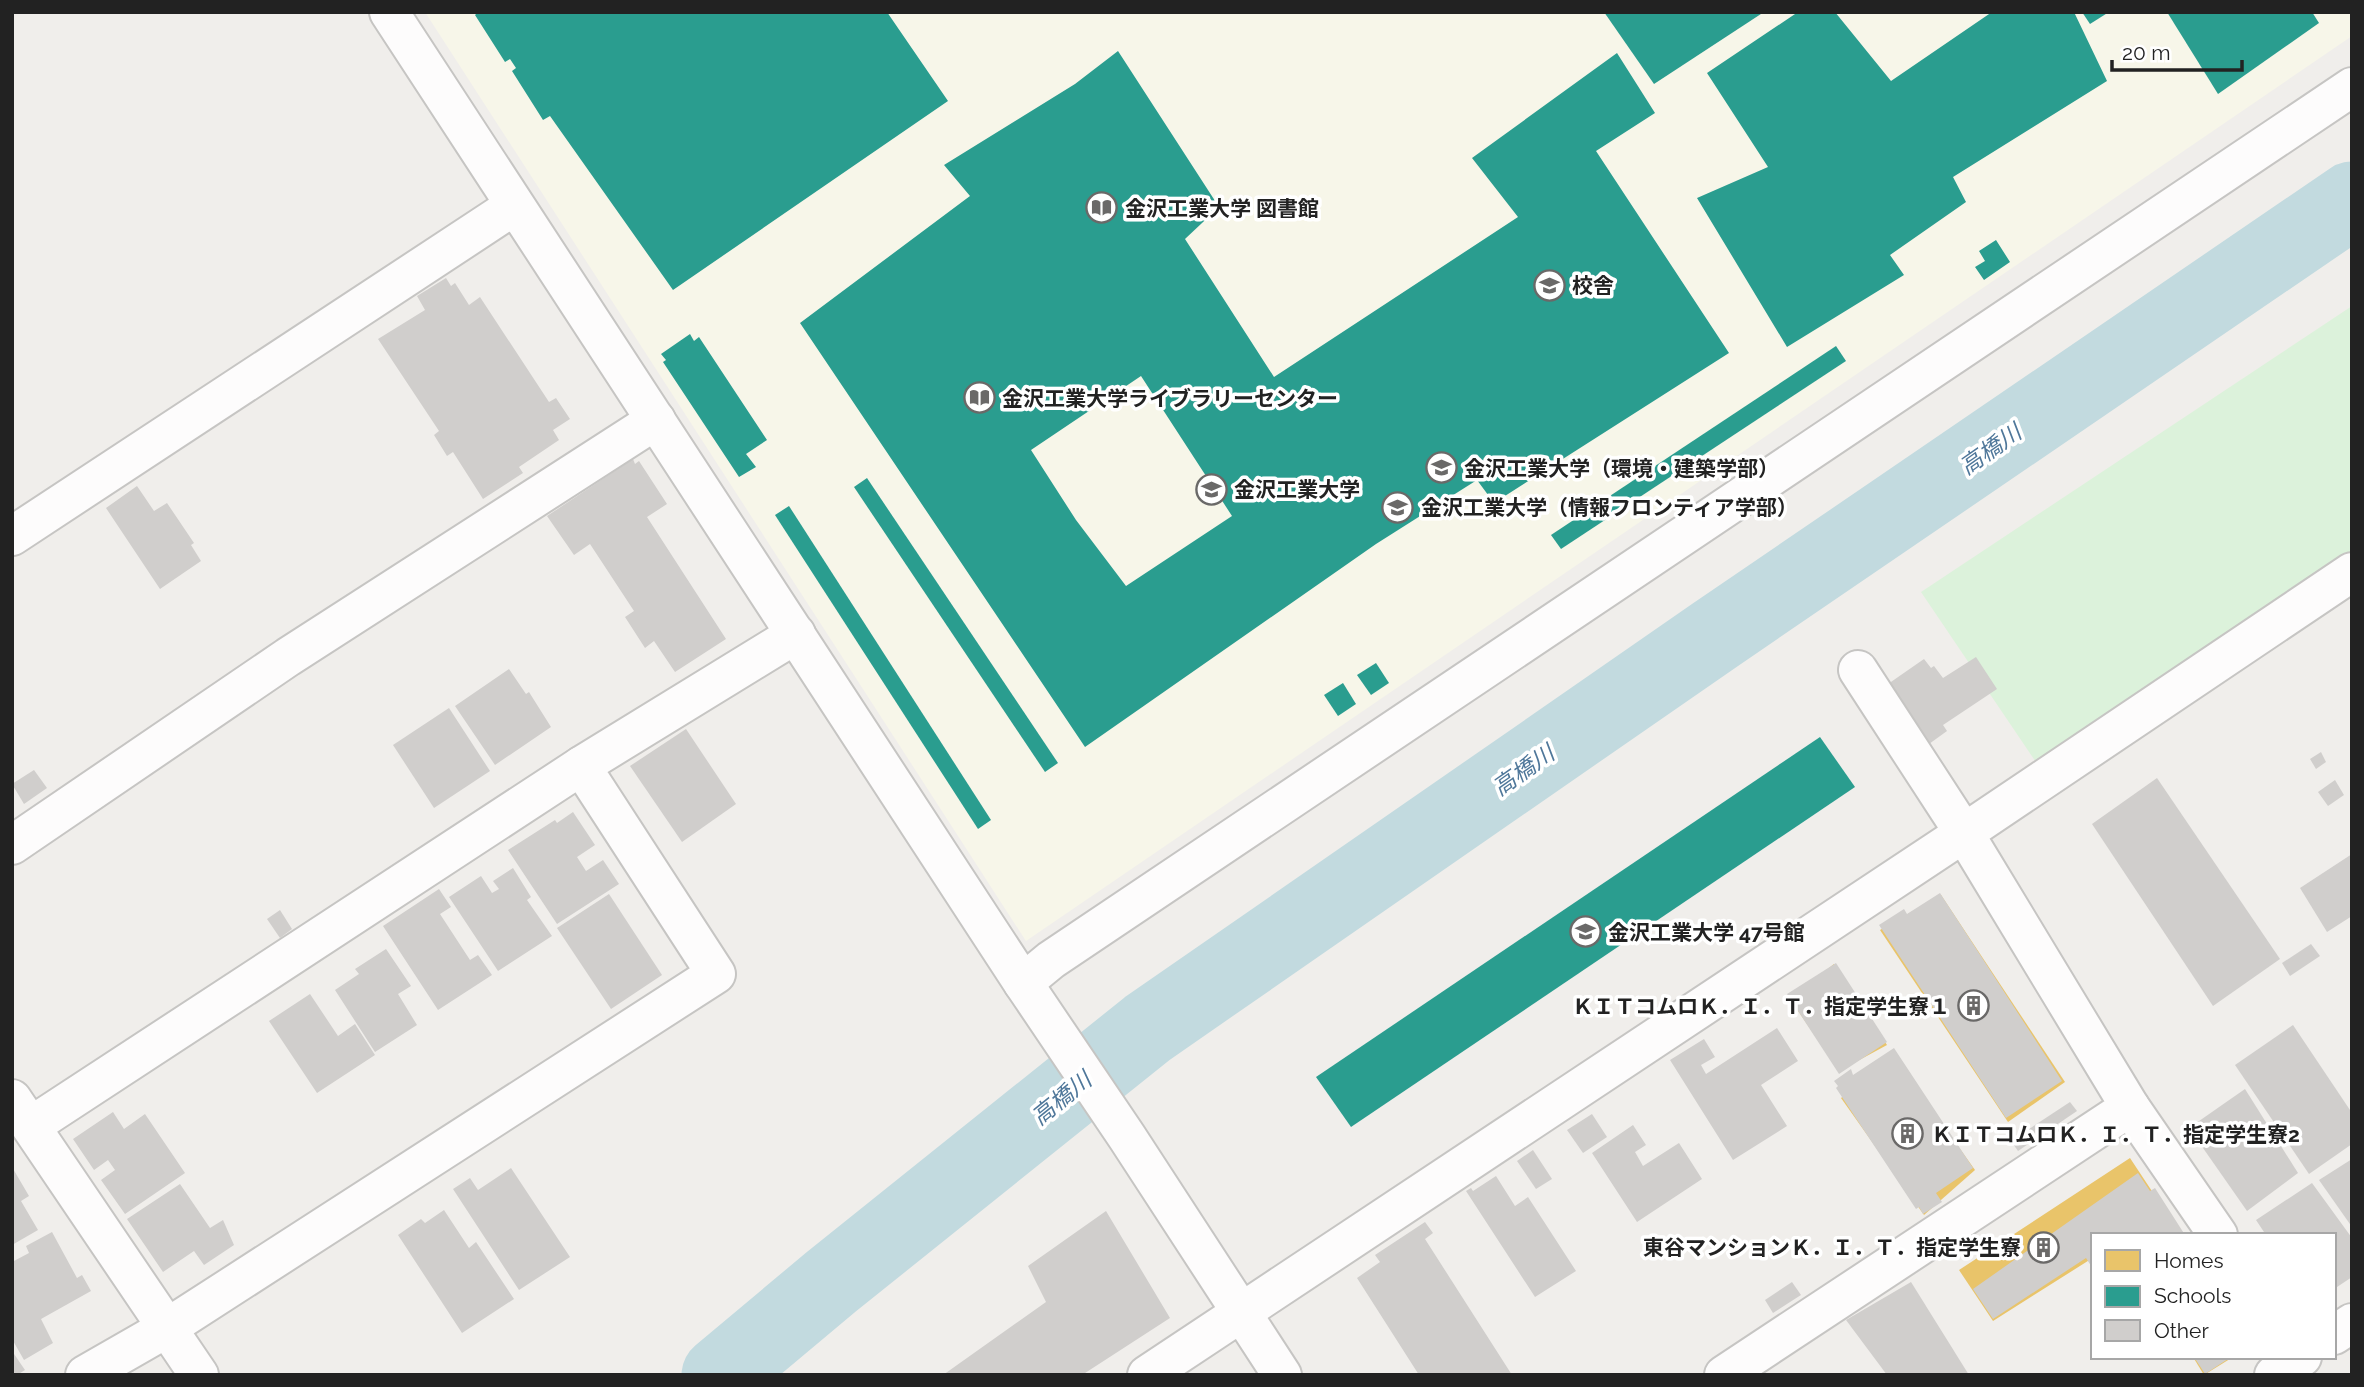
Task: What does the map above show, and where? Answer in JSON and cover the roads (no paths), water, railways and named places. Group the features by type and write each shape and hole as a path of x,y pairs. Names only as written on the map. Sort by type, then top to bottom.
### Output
{"street":[{"path":"389,12 1282,1375"},
{"path":"1023,983 1063,952 2352,87"},
{"path":"12,536 514,206"},
{"path":"12,845 288,657 656,420"},
{"path":"1147,1375 2352,572"},
{"path":"199,1375 22,1112 796,634"},
{"path":"1857,670 1964,833 2130,1107 2217,1233"},
{"path":"85,1375 167,1328 716,974 581,766"},
{"path":"1724,1375 2130,1107"},
{"path":"2336,1334 2352,1323"},
{"path":"2274,1375 2299,1359"},
{"path":"2303,1359 2313,1375"}],"waterway":[{"name":"高橋川","path":"720,1375 831,1282 1148,1028 1715,635 2352,200"}],"place":[{"name":"金沢工業大学 図書館","path":"1102,208"},
{"name":"校舎","path":"1549,285"},
{"name":"金沢工業大学ライブラリーセンター","path":"979,398"},
{"name":"金沢工業大学（環境・建築学部）","path":"1441,468"},
{"name":"金沢工業大学","path":"1211,489"},
{"name":"金沢工業大学（情報フロンティア学部）","path":"1398,507"},
{"name":"金沢工業大学 47号館","path":"1585,932"},
{"name":"ＫＩＴコムロＫ．Ｉ．Ｔ．指定学生寮１","path":"1973,1006"},
{"name":"ＫＩＴコムロＫ．Ｉ．Ｔ．指定学生寮2","path":"1908,1134"},
{"name":"東谷マンションＫ．Ｉ．Ｔ．指定学生寮","path":"2044,1247"}]}
